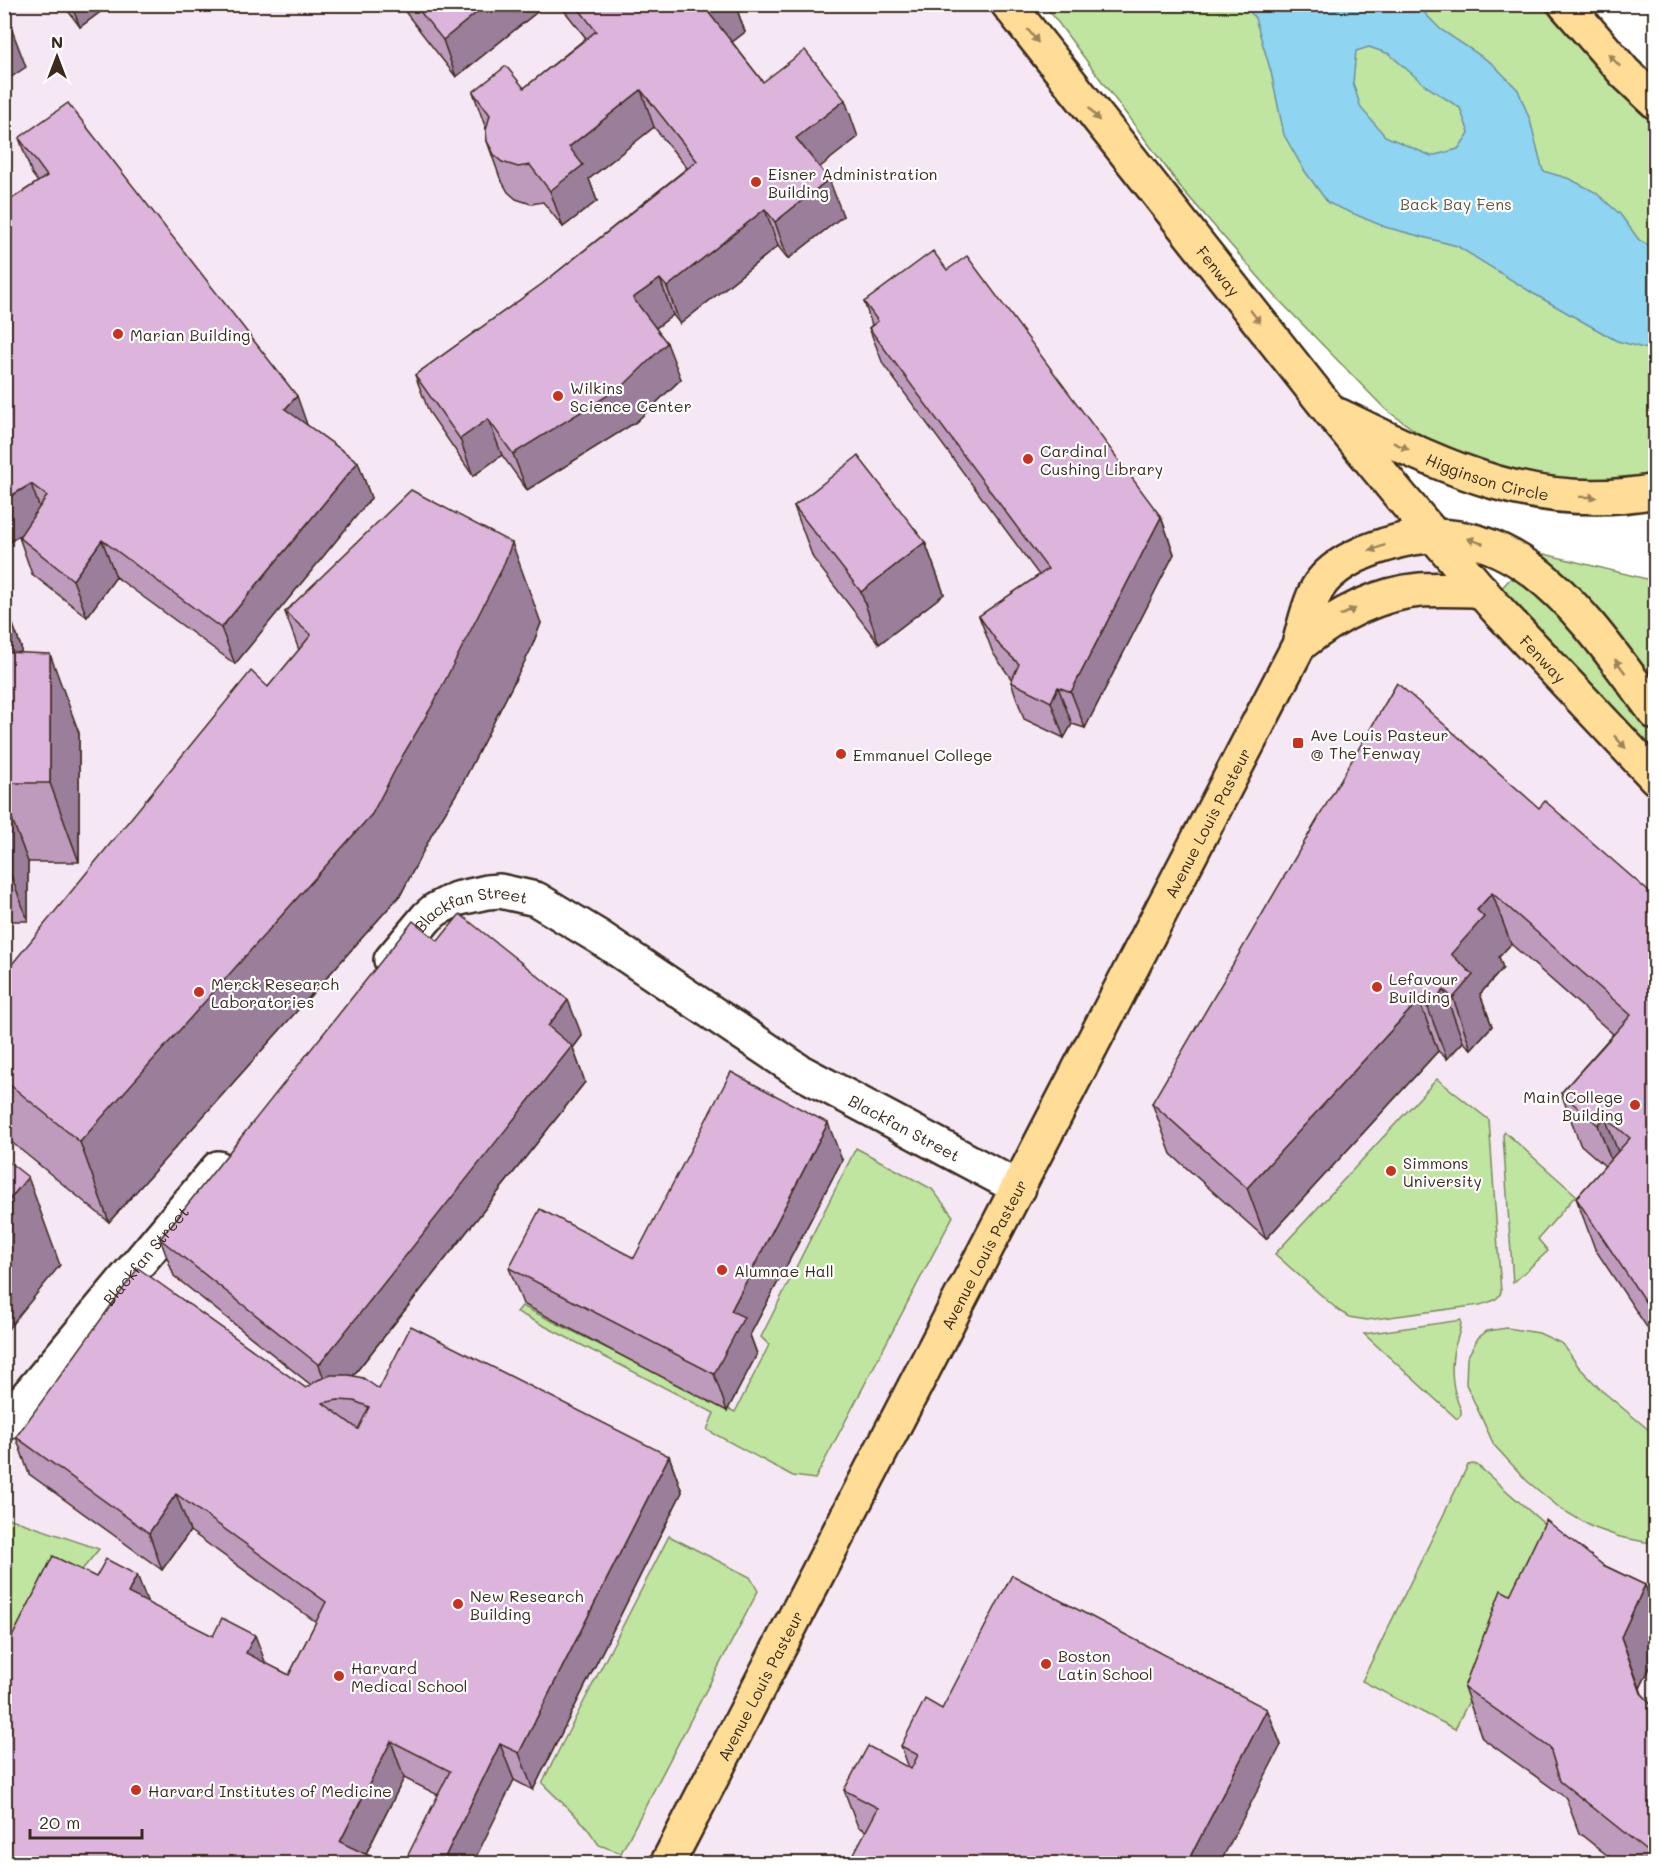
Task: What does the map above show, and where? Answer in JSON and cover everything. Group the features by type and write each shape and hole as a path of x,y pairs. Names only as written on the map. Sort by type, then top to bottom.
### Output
{"main road":[{"name":"Fenway","path":"1008,4 1330,411 1434,536 1481,590 1656,778"},
{"path":"1564,4 1625,73 1656,102"},
{"name":"Higginson Circle","path":"1330,411 1440,463 1514,488 1547,495 1589,498 1629,496 1656,491"},
{"path":"1434,536 1464,537 1487,545 1508,555 1544,580 1586,621 1656,713"},
{"name":"Avenue Louis Pasteur","path":"668,1863 1299,645 1313,597 1322,581 1344,563 1372,549 1395,542 1434,536"},
{"name":"Avenue Louis Pasteur","path":"1299,645 1322,626 1344,614 1392,595 1421,590 1481,590"}],"street":[{"name":"Blackfan Street","path":"373,982 427,917 450,902 470,895 500,891 536,899 599,937 799,1071 1019,1188"},
{"name":"Blackfan Street","path":"4,1424 235,1148"}],"shaded area":[{"path":"4,5 1008,5 1330,411 1655,767 1655,1863 5,1863"}],"green space":[{"name":"Back Bay Fens","path":"1045,5 1541,5 1627,100 1655,126 1655,475 1623,483 1565,482 1513,474 1435,445 1385,409 1276,297 1182,189"},
{"path":"1532,551 1655,581 1655,690 1607,621 1582,593"},
{"path":"1517,571 1531,582 1622,684 1655,736 1655,760 1499,591"},
{"path":"1437,1079 1489,1120 1500,1295 1480,1305 1367,1320 1349,1317 1339,1311 1275,1254"},
{"path":"1505,1132 1576,1195 1538,1239 1548,1251 1513,1283 1503,1135"},
{"path":"856,1148 932,1189 953,1216 815,1479 793,1476 707,1430 714,1413 517,1312 522,1306 735,1412 769,1345 761,1337"},
{"path":"1461,1320 1452,1365 1454,1387 1461,1410 1461,1415 1457,1419 1364,1334"},
{"path":"1507,1328 1539,1333 1563,1344 1578,1366 1601,1390 1655,1435 1655,1542 1620,1537 1592,1527 1561,1509 1527,1481 1494,1445 1466,1384 1467,1358 1478,1338 1487,1331"},
{"path":"1468,1465 1477,1465 1550,1529 1551,1536 1455,1729 1362,1681"},
{"path":"5,1517 99,1549 5,1664"},
{"path":"669,1536 750,1577 758,1591 621,1853 599,1845 585,1825 542,1783"}],"water":[{"path":"1245,5 1417,5 1440,29 1493,64 1518,90 1530,120 1543,171 1570,179 1595,192 1620,214 1639,240 1655,249 1655,351 1617,341 1534,294 1457,246 1385,227 1328,203 1304,170 1284,135 1271,72 1255,18","holes":["1369,47 1389,54 1426,86 1460,108 1469,133 1458,149 1431,156 1385,136 1361,108 1353,83 1356,51"]}],"building":[{"path":"414,4 487,4 443,40"},
{"path":"575,4 720,4 709,13 763,82 805,50 845,100 796,138 829,179 775,222 765,209 667,287 660,279 633,298 667,343 623,386 513,454 488,419 460,439 415,375 542,284 697,161 641,90 569,147 583,165 550,191 530,165 518,167 502,162 495,156 487,141 486,130 490,115 473,92 506,66 524,88 596,31"},
{"name":"Marian Building","path":"68,103 297,396 285,409 358,462 221,628 102,540 73,580 19,537 47,496 31,484 4,500 4,186 13,198 47,176 19,138"},
{"name":"Cardinal Cushing Library","path":"933,251 947,270 967,256 1161,517 1071,692 1058,687 1051,702 1011,682 1019,664 1000,646 979,616 1048,569 869,328 878,321 864,302"},
{"path":"858,456 925,542 861,592 794,506"},
{"path":"411,490 512,543 502,569 432,706 372,814 80,1142 4,1080 4,974 251,671 268,687 311,635 285,612"},
{"path":"4,652 50,654 50,783 4,783"},
{"path":"1397,683 1539,808 1545,801 1656,898 1656,1318 1576,1198 1630,1138 1605,1117 1598,1125 1561,1093 1631,1015 1492,893 1477,910 1484,917 1451,954 1473,975 1453,998 1444,990 1428,1008 1419,1000 1247,1188 1152,1103"},
{"path":"460,914 568,1000 548,1026 572,1046 319,1365 160,1239 413,921 438,941"},
{"name":"Alumnae Hall","path":"731,1072 828,1123 731,1311 744,1317 714,1374 509,1268 540,1209 634,1258"},
{"path":"4,1158 28,1177 4,1206"},
{"name":"Harvard Medical School","path":"138,1268 306,1388 331,1375 349,1375 363,1378 379,1389 411,1326 669,1456 519,1753 500,1744 442,1863 404,1863 450,1771 391,1741 340,1842 384,1863 212,1863 205,1860 203,1863 4,1863 4,1653 53,1556 96,1577 106,1559 137,1575 128,1593 213,1636 222,1618 255,1635 246,1653 289,1675 326,1602 176,1494 149,1533 16,1437","holes":["338,1400 354,1401 369,1407 358,1429 323,1403"]},
{"path":"1546,1520 1603,1565 1645,1585 1621,1637 1641,1693 1656,1709 1656,1858 1560,1781 1550,1748 1464,1687 1501,1590 1510,1595"},
{"path":"1012,1575 1267,1709 1187,1863 849,1863 878,1808 844,1790 868,1746 911,1769 918,1755 901,1746 925,1699 942,1709"}],"place":[{"name":"Eisner Administration Building","path":"756,182"},
{"name":"Marian Building","path":"118,334"},
{"name":"Wilkins Science Center","path":"558,396"},
{"name":"Cardinal Cushing Library","path":"1028,459"},
{"name":"Ave Louis Pasteur @ The Fenway","path":"1298,743"},
{"name":"Emmanuel College","path":"841,754"},
{"name":"Lefavour Building","path":"1377,987"},
{"name":"Merck Research Laboratories","path":"199,992"},
{"name":"Main College Building","path":"1635,1105"},
{"name":"Simmons University","path":"1391,1171"},
{"name":"Alumnae Hall","path":"722,1270"},
{"name":"New Research Building","path":"458,1604"},
{"name":"Boston Latin School","path":"1046,1664"},
{"name":"Harvard Medical School","path":"339,1676"},
{"name":"Harvard Institutes of Medicine","path":"136,1790"}]}
